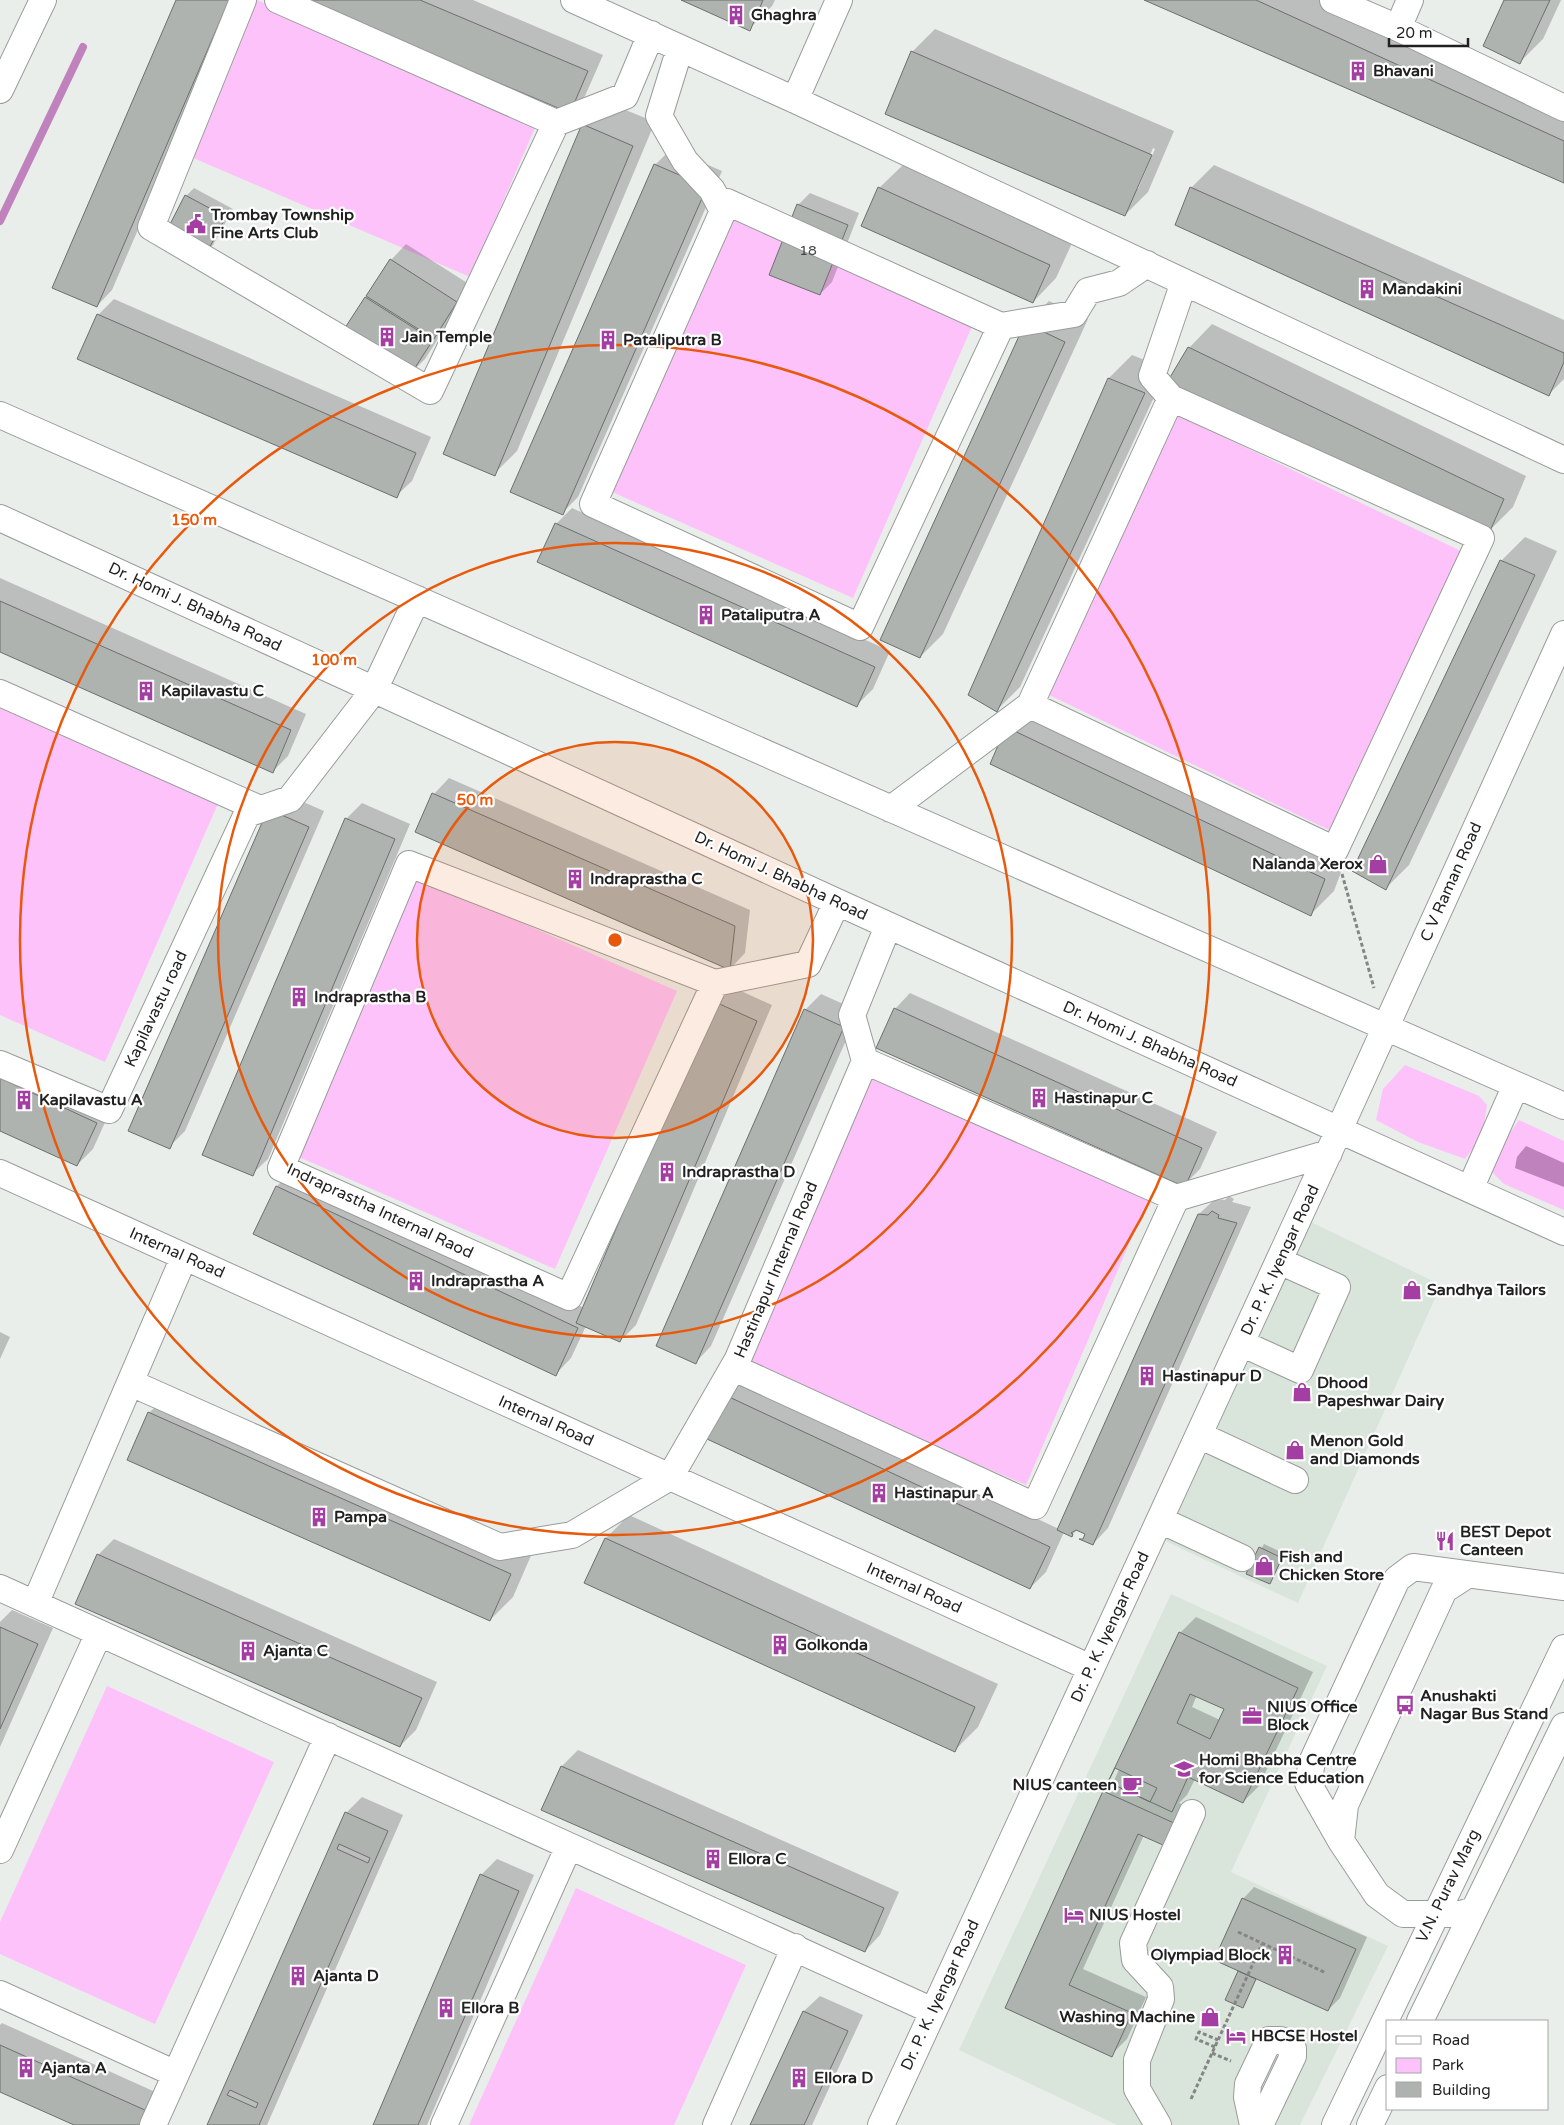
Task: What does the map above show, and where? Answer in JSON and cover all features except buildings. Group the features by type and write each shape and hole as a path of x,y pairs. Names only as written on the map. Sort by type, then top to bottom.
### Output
{"street":[{"path":"0,90 43,0"},
{"path":"243,0 151,228 430,391 556,123 625,96 651,34"},
{"path":"278,0 556,123"},
{"path":"574,0 796,100 1564,460"},
{"path":"796,100 839,0"},
{"path":"1333,0 1398,28 1564,108"},
{"path":"1398,28 1410,0"},
{"path":"680,48 658,116 685,161 712,190 723,211"},
{"path":"1001,326 860,627 593,504 727,202 1001,326 1074,314 1088,291 1119,282 1147,264"},
{"path":"1030,705 1335,850 1482,538 1172,398 1152,376 1184,282"},
{"path":"891,809 1030,705 1172,398"},
{"path":"0,415 1564,1106"},
{"name":"Dr. Homi J. Bhabha Road","path":"0,518 888,926 1564,1232"},
{"name":"Kapilavastu road","path":"0,1064 109,1110 247,814 290,799 374,690 417,599"},
{"name":"C V Raman Road","path":"1340,1130 1564,634"},
{"path":"0,694 260,809"},
{"name":"Indraprastha Internal Raod","path":"409,864 716,983 570,1297 281,1168 409,864"},
{"path":"716,983 808,964 837,902"},
{"path":"888,926 852,1015 865,1061 1176,1198 1328,1154"},
{"name":"Hastinapur Internal Road","path":"865,1061 734,1368 1035,1506 1176,1198"},
{"path":"1470,1189 1516,1085"},
{"name":"Dr. P. K. Iyengar Road","path":"880,2125 1340,1130"},
{"name":"Internal Road","path":"0,1173 1091,1668"},
{"path":"35,1604 184,1257"},
{"path":"1241,1343 1300,1370 1337,1287 1279,1260"},
{"path":"131,1383 500,1547 572,1535 670,1477 738,1359"},
{"path":"1199,1435 1295,1480"},
{"path":"1160,1520 1242,1558"},
{"path":"1473,1910 1461,1914 1434,1916 1404,1914 1377,1895 1341,1840 1308,1783 1312,1762 1397,1579 1412,1567 1564,1588"},
{"path":"1341,1840 1345,1805 1444,1590 1467,1575"},
{"path":"0,1588 933,2011"},
{"path":"0,1850 99,1633"},
{"name":"V.N. Purav Marg","path":"1335,2125 1564,1648"},
{"name":"V.N. Purav Marg","path":"1420,2020 1564,1726"},
{"path":"153,2125 328,1736"},
{"path":"1158,2125 1137,2089 1137,2060 1161,1999 1160,1986 1135,1960 1133,1943 1192,1813"},
{"path":"444,2125 569,1846"},
{"path":"716,2125 795,1948"},
{"path":"0,1994 176,2074"},
{"path":"1253,2125 1247,2097 1248,2084 1269,2040 1282,2040 1293,2049 1293,2056 1260,2125"},
{"path":"1370,2125 1386,2092"}],"path":[{"path":"1335,850 1385,1028"},
{"path":"1238,1932 1326,1973"},
{"path":"1191,2099 1262,1944"},
{"path":"1215,2047 1196,2039 1199,2032 1218,2040"}],"shaded area":[{"path":"1526,1146 1564,1163 1564,1187 1515,1168 1517,1157"},
{"path":"1311,1222 1441,1285 1298,1603 1165,1541"},
{"name":"Homi Bhabha Centre for Science Education","path":"1171,1594 1327,1666 1231,1872 1388,1946 1300,2125 1117,2125 959,2050"}],"green space":[{"path":"251,0 257,0 538,121 470,277 184,154"},
{"path":"734,216 974,322 853,598 612,492"},
{"path":"1178,415 1463,552 1329,830 1045,693"},
{"path":"0,683 227,783 105,1062 0,1015"},
{"path":"415,876 677,991 555,1269 292,1154"},
{"path":"1405,1065 1479,1096 1487,1105 1482,1136 1465,1159 1418,1142 1376,1120 1383,1089"},
{"path":"872,1077 1150,1195 1026,1485 749,1367"},
{"path":"1519,1120 1564,1141 1564,1210 1504,1184 1489,1169 1504,1141"},
{"path":"107,1686 274,1762 155,2024 0,1954 0,1922"},
{"path":"576,1888 746,1965 674,2125 469,2125"}],"waterway":[{"path":"0,221 83,47"}],"place":[{"name":"Ghaghra","path":"736,15"},
{"name":"Bhavani","path":"1358,71"},
{"name":"Trombay Township Fine Arts Club","path":"196,224"},
{"name":"Mandakini","path":"1367,289"},
{"name":"Jain Temple","path":"387,337"},
{"name":"Pataliputra B","path":"608,340"},
{"name":"Pataliputra A","path":"706,615"},
{"name":"Kapilavastu C","path":"146,691"},
{"name":"Nalanda Xerox","path":"1378,864"},
{"name":"Indraprastha C","path":"575,879"},
{"name":"Indraprastha B","path":"299,997"},
{"name":"Hastinapur C","path":"1039,1098"},
{"name":"Kapilavastu A","path":"24,1100"},
{"name":"Indraprastha D","path":"667,1172"},
{"name":"Indraprastha A","path":"416,1281"},
{"name":"Sandhya Tailors","path":"1412,1290"},
{"name":"Hastinapur D","path":"1147,1376"},
{"name":"Dhood Papeshwar Dairy","path":"1302,1392"},
{"name":"Menon Gold and Diamonds","path":"1295,1450"},
{"name":"Hastinapur A","path":"879,1493"},
{"name":"Pampa","path":"319,1517"},
{"name":"BEST Depot Canteen","path":"1445,1541"},
{"name":"Fish and Chicken Store","path":"1264,1566"},
{"name":"Golkonda","path":"780,1645"},
{"name":"Ajanta C","path":"248,1651"},
{"name":"Anushakti Nagar Bus Stand","path":"1405,1705"},
{"name":"NIUS Office Block","path":"1252,1716"},
{"name":"Homi Bhabha Centre for Science Education","path":"1184,1769"},
{"name":"NIUS canteen","path":"1132,1785"},
{"name":"Ellora C","path":"713,1859"},
{"name":"NIUS Hostel","path":"1074,1915"},
{"name":"Olympiad Block","path":"1285,1955"},
{"name":"Ajanta D","path":"298,1976"},
{"name":"Ellora B","path":"446,2008"},
{"name":"Washing Machine","path":"1210,2017"},
{"name":"HBCSE Hostel","path":"1236,2036"},
{"name":"Ajanta A","path":"26,2068"},
{"name":"Ellora D","path":"799,2078"}]}
